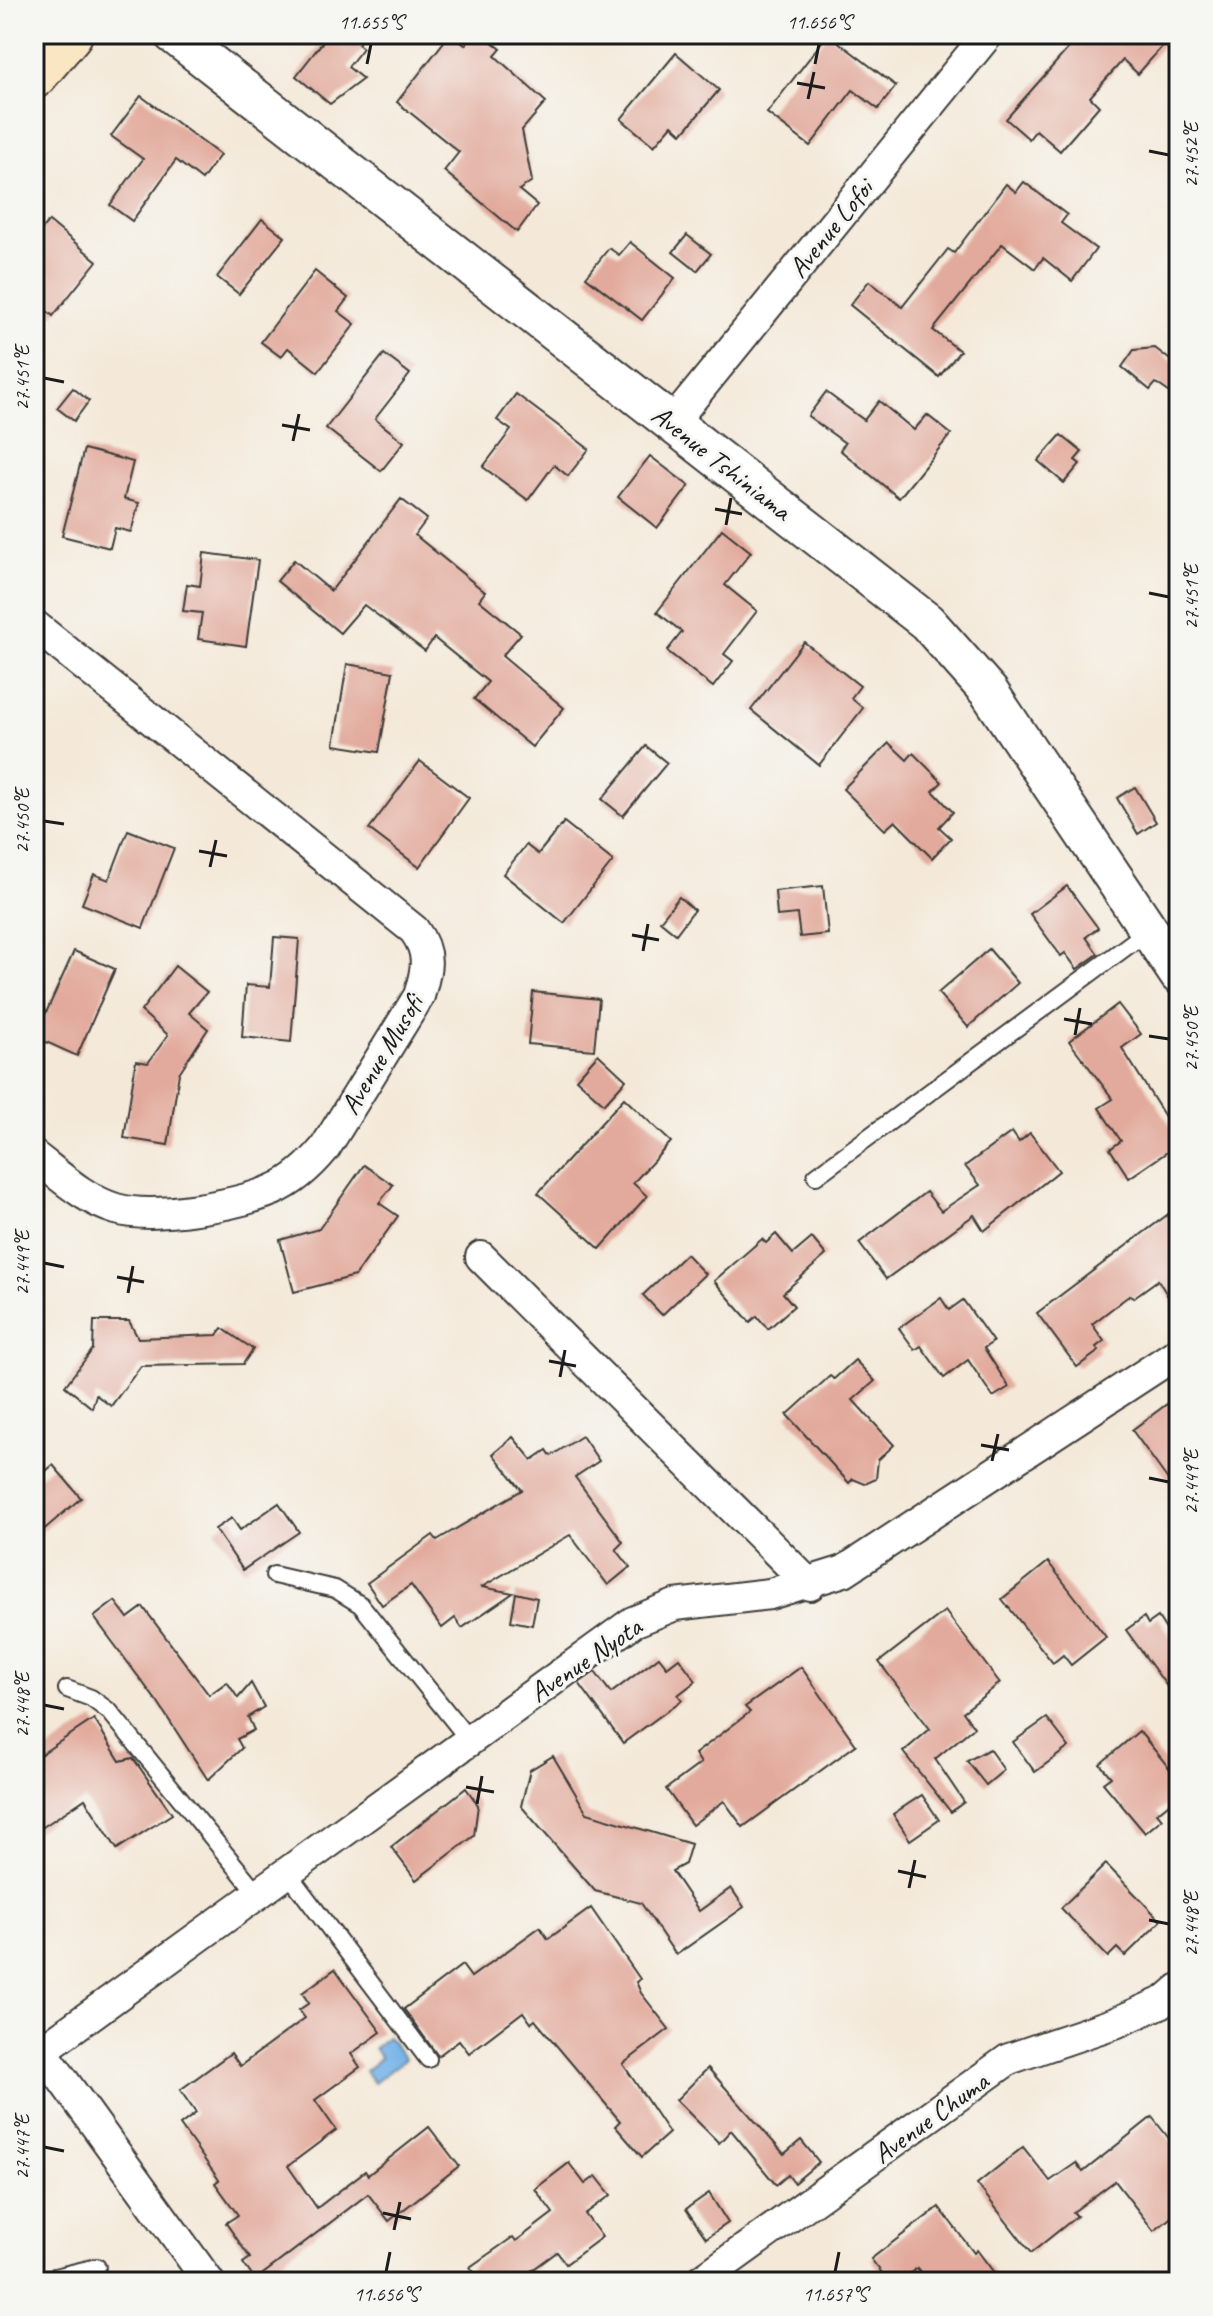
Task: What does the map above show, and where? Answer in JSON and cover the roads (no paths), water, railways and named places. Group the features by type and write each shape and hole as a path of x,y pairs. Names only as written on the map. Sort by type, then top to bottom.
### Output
{"main road":[{"path":"34,76 70,34"}],"street":[{"name":"Avenue Tshiniama","path":"173,34 927,622 989,692 1179,975"},
{"name":"Avenue Lofoi","path":"672,423 988,34"},
{"name":"Avenue Musofi","path":"34,625 414,930 427,952 427,970 419,996 325,1148 312,1164 288,1182 248,1198 140,1214 93,1199 34,1156"},
{"path":"481,1257 810,1585"},
{"name":"Avenue Nyota","path":"38,2054 633,1622 675,1605 770,1594 810,1585 844,1571 1179,1352"},
{"name":"Avenue Chuma","path":"699,2282 1009,2059 1115,2023 1165,2001 1179,1989"},
{"path":"38,2054 209,2282"}],"lane":[{"path":"816,1176 1149,930"},
{"path":"274,1575 335,1589 361,1605 469,1740"},
{"path":"67,1689 91,1698 110,1712 258,1894"},
{"path":"287,1872 428,2059"},
{"path":"34,2282 97,2267"}],"water":[{"path":"388,2037 405,2059 374,2083 365,2071 381,2058 374,2048"}]}
